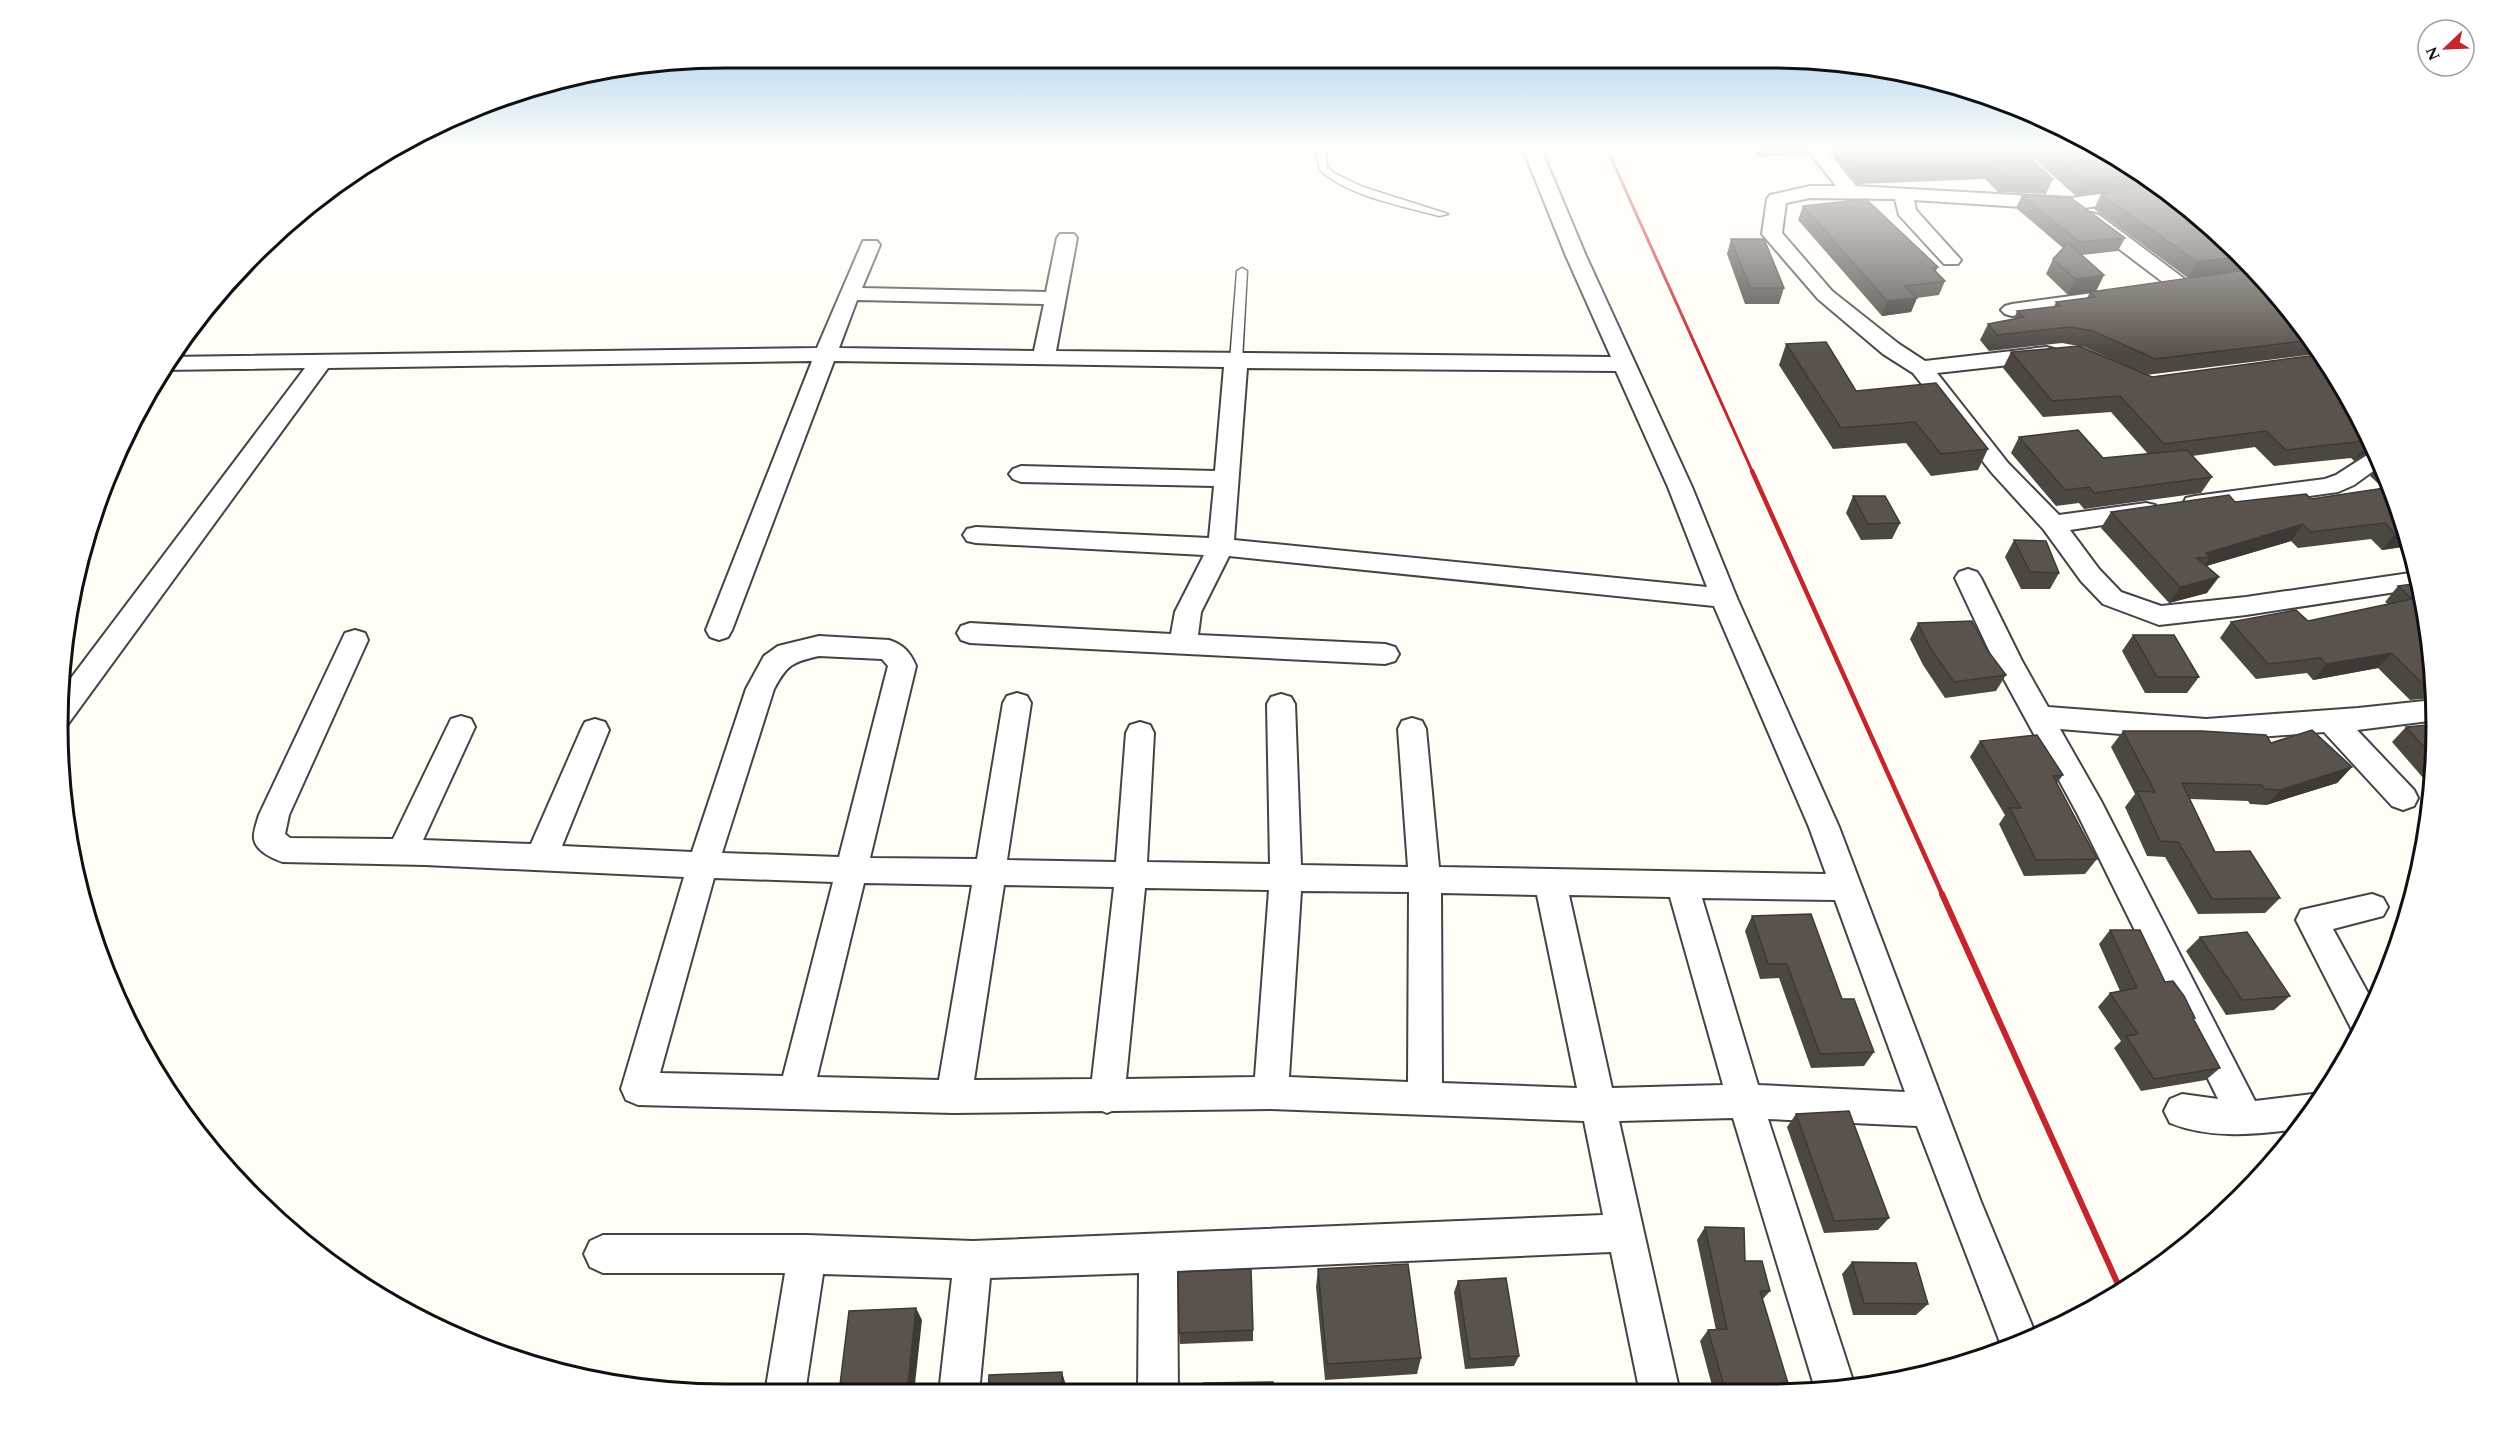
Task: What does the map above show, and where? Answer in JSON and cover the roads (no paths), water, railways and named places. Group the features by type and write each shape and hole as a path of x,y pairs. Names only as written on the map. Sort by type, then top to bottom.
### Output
{"street":[{"path":"1560,217 1680,487 1724,598 1824,827 1928,1110 2016,1335"},
{"path":"1774,217 1772,234 1825,295 1891,349 1921,368 2000,468 2053,524 2090,575 2112,598 2159,616 2246,606 2410,581"},
{"path":"1911,217 1952,260"},
{"path":"2088,217 2183,287"},
{"path":"1044,356 1067,238"},
{"path":"719,630 808,404 824,354 870,245"},
{"path":"2138,293 2205,284"},
{"path":"849,294 1055,298"},
{"path":"2012,310 2115,296"},
{"path":"1921,368 2069,353"},
{"path":"176,364 824,354 1236,361 1624,364"},
{"path":"1183,644 1188,612 1221,547 1236,361"},
{"path":"69,702 321,362"},
{"path":"2053,524 2329,486 2344,480 2371,462"},
{"path":"1021,474 1227,479"},
{"path":"976,535 1221,547 1724,598"},
{"path":"1968,578 2008,661 2090,809 2246,1119"},
{"path":"969,633 1385,654"},
{"path":"355,640 274,815 269,838 283,850 403,850 702,867 1131,876 1550,881 1683,886 1847,887"},
{"path":"796,1092 902,666 899,658 889,650 819,646 788,653 774,663 760,688 702,867 638,1089 954,1097 1271,1094 1597,1105 1746,1101 1928,1110"},
{"path":"954,1097 1017,703"},
{"path":"1271,1094 1286,878 1281,704"},
{"path":"2039,717 2206,730 2426,711"},
{"path":"2331,721 2403,798"},
{"path":"403,850 461,727"},
{"path":"1412,729 1425,880 1425,1099"},
{"path":"541,858 595,730"},
{"path":"1107,1097 1131,876 1140,733"},
{"path":"1550,881 1658,1384"},
{"path":"1683,886 1746,1101 1833,1380"},
{"path":"2361,1013 2313,920 2373,907"},
{"path":"2182,1112 2246,1119 2301,1112"},
{"path":"603,1254 807,1254 973,1260 1626,1233"},
{"path":"785,1384 807,1254"},
{"path":"1158,1254 1158,1384"},
{"path":"960,1384 973,1260"}],"lane":[{"path":"1236,361 1242,271"}],"railway":[{"path":"1638,217 1753,473"},
{"path":"1752,471 1943,896"},
{"path":"1942,894 2117,1283"}]}
